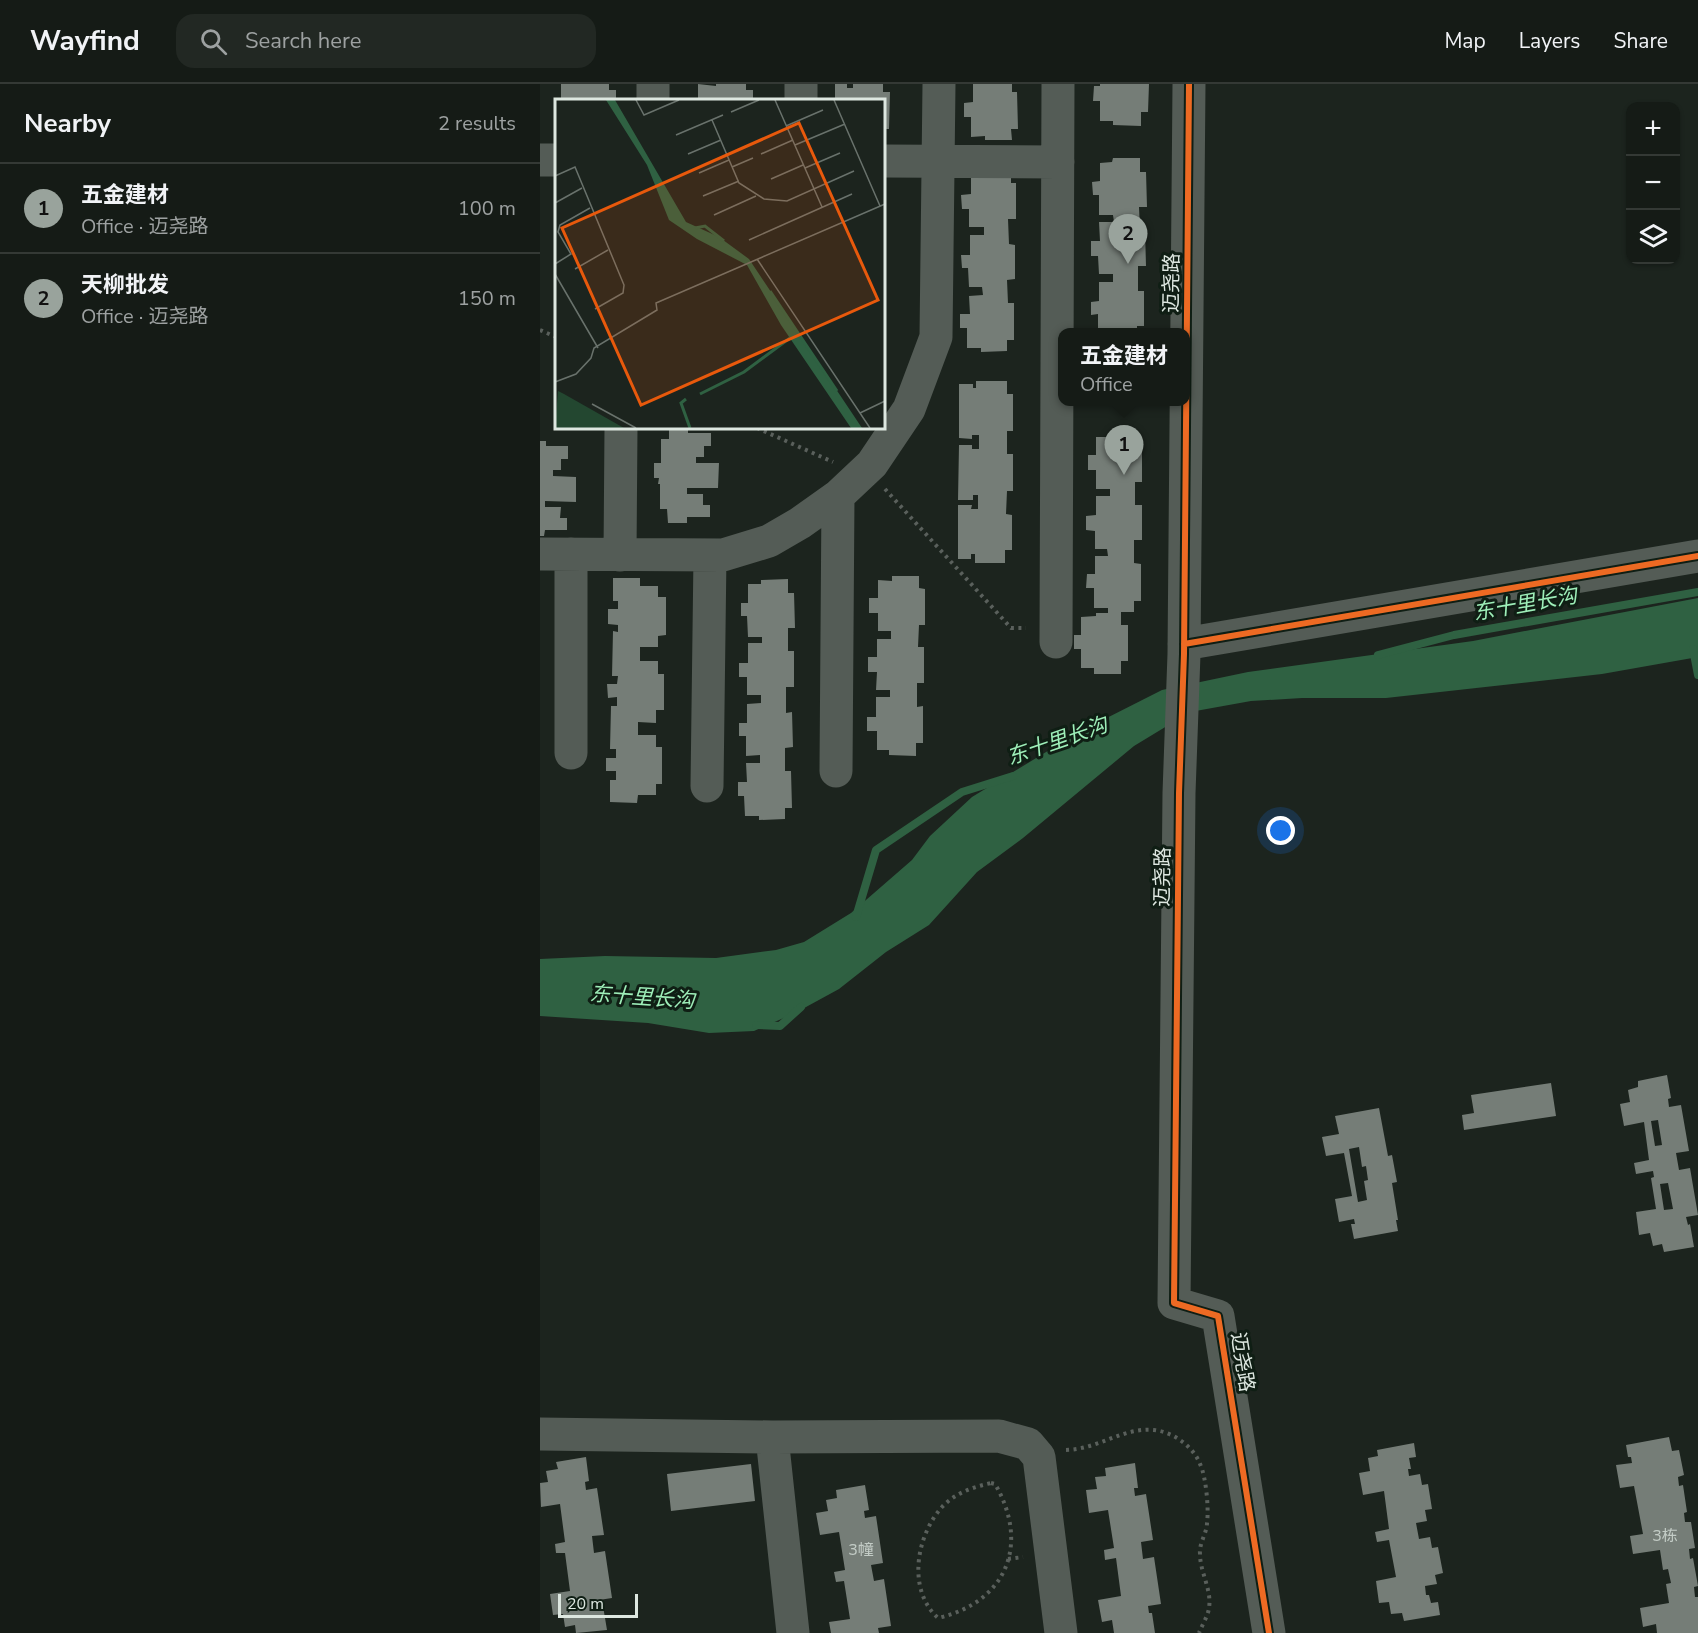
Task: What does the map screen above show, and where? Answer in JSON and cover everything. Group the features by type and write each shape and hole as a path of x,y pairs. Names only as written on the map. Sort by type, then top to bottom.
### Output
{"street":[{"path":"571,753 556,554 723,555 768,541 800,523 855,480 872,464 909,409 936,337 939,84"},
{"path":"1056,635 1058,84"},
{"name":"迈尧路","path":"1187,328 1189,84"},
{"path":"885,161 1058,162"},
{"name":"迈尧路","path":"1186,406 1184,649 1179,794 1174,1303 1218,1316 1269,1633"},
{"path":"620,555 621,429"},
{"path":"836,771 855,480"},
{"path":"707,786 710,555"},
{"path":"1184,649 1698,556"},
{"path":"540,1434 772,1437 999,1436 1028,1444 1039,1457 1061,1633"},
{"path":"772,1437 793,1633"}],"path":[{"path":"540,330 555,337"},
{"path":"759,429 855,480 1011,628 1056,635"},
{"path":"1039,1457 1062,1450 1082,1450 1105,1443 1127,1432 1154,1430 1167,1433 1184,1442 1201,1464 1208,1524 1200,1550 1209,1608 1199,1633"},
{"path":"991,1483 995,1484 1004,1499 1010,1515 1011,1549 1006,1565 998,1581 980,1601 956,1614 939,1618 927,1603 921,1587 918,1570 923,1537 943,1506 957,1495 974,1487 991,1483"}],"water":[{"path":"1698,598 1698,657 1602,674 1386,698 1302,698 1251,701 1190,712 1134,746 1023,838 977,872 929,925 886,952 839,989 795,1013 754,1031 709,1033 648,1023 540,1016 540,959 605,956 716,958 776,950 804,942 851,913 912,860 930,836 972,797 1079,732 1162,690 1248,672 1473,641"}],"building":[{"path":"561,84 609,84 609,90 616,90 616,99 558,99 561,98"},
{"path":"698,84 716,86 716,84 746,84 746,90 753,90 753,99 698,99"},
{"path":"835,84 847,84 847,88 853,88 853,84 883,84 883,92 890,92 889,129 885,129 885,99 835,99"},
{"path":"973,84 1012,84 1012,92 1017,92 1018,129 1011,129 1012,140 985,140 985,136 971,137 971,117 964,117 964,103 973,102"},
{"path":"1100,84 1149,84 1148,112 1141,112 1141,126 1113,125 1113,121 1100,121 1100,101 1093,101 1094,86 1100,86"},
{"path":"1113,158 1140,158 1140,172 1146,172 1147,207 1139,207 1140,230 1145,230 1146,266 1138,266 1138,291 1144,291 1144,326 1137,326 1137,328 1098,328 1098,314 1091,315 1091,302 1099,301 1099,282 1113,282 1113,274 1099,274 1098,256 1091,256 1091,241 1100,241 1099,222 1114,222 1113,215 1099,215 1099,195 1093,195 1092,182 1100,181 1100,163 1112,162"},
{"path":"1011,172 1011,183 1016,183 1016,219 1008,219 1009,244 1015,245 1015,279 1007,280 1008,303 1014,303 1014,340 1007,340 1007,351 981,352 981,348 967,348 967,328 960,328 960,314 970,314 969,296 983,295 982,287 969,287 968,268 962,268 961,255 970,255 970,235 984,235 984,227 969,227 969,209 962,209 961,195 971,194 971,175"},
{"path":"976,381 1007,381 1007,394 1013,394 1013,431 1007,431 1007,454 1013,454 1013,491 1007,491 1006,514 1012,515 1012,550 1005,550 1005,563 975,563 975,554 971,554 971,559 958,559 958,505 972,505 971,509 978,509 978,495 973,495 973,500 958,500 959,445 972,445 972,449 979,449 979,435 972,435 972,439 959,438 959,384 973,384 973,388 976,388"},
{"path":"669,429 688,429 688,433 711,433 711,446 704,446 704,457 696,457 696,463 719,463 718,488 687,488 687,494 703,494 703,505 710,505 710,517 687,517 687,523 668,523 667,509 660,509 660,484 658,484 659,478 654,478 654,463 661,463 661,439 669,439"},
{"path":"1108,433 1137,433 1137,445 1142,445 1142,482 1135,482 1135,505 1142,505 1142,540 1134,540 1134,563 1141,564 1141,601 1134,601 1134,612 1121,612 1121,625 1128,625 1128,661 1121,661 1121,674 1094,674 1094,668 1081,668 1081,649 1074,649 1074,635 1081,635 1081,617 1108,613 1108,608 1094,608 1094,588 1086,588 1087,574 1095,574 1095,556 1108,556 1107,549 1095,549 1095,531 1086,530 1086,516 1096,515 1096,496 1110,496 1110,489 1096,489 1096,470 1088,470 1088,455 1096,455 1096,437 1109,437"},
{"path":"540,441 546,441 546,446 568,446 568,459 561,459 561,470 553,470 553,476 576,477 576,502 545,501 545,507 561,507 560,518 567,518 567,530 545,530 544,536 540,536"},
{"path":"892,576 919,576 919,588 925,589 925,625 919,625 918,647 924,647 924,683 917,683 917,707 923,706 923,743 916,743 916,756 889,755 889,750 877,750 877,731 867,731 867,717 876,717 876,697 890,697 890,690 876,690 877,672 868,672 868,657 877,657 877,639 891,639 891,631 878,631 878,613 869,613 869,598 878,598 878,580 892,581"},
{"path":"613,578 640,578 640,586 658,586 658,597 666,597 666,635 658,636 658,647 640,647 640,661 658,661 658,674 664,674 664,710 656,710 656,723 638,722 638,735 656,735 656,747 662,747 662,784 656,784 656,795 638,795 637,803 610,802 610,780 616,780 616,771 606,771 606,758 616,758 616,749 610,749 611,706 617,706 617,697 608,698 607,684 617,684 618,676 612,676 613,631 618,632 618,625 608,624 608,609 618,609 618,601 613,601"},
{"path":"788,579 788,593 794,593 795,628 788,628 788,651 794,651 794,687 786,687 786,713 792,712 793,747 785,748 785,771 791,771 792,808 785,808 785,819 759,820 759,816 745,816 744,796 738,796 738,782 747,782 746,763 760,763 760,755 746,756 746,736 739,736 739,723 747,723 747,704 761,703 761,695 747,695 747,677 739,677 739,663 748,663 748,643 762,643 762,637 748,637 747,616 741,616 741,603 748,603 748,584 761,584 761,580"},
{"path":"1667,1075 1671,1098 1668,1099 1669,1107 1681,1105 1689,1151 1676,1153 1679,1170 1690,1168 1698,1215 1686,1217 1688,1225 1690,1224 1694,1247 1664,1252 1662,1244 1653,1246 1650,1233 1639,1235 1636,1212 1656,1209 1651,1178 1654,1177 1653,1171 1636,1174 1634,1163 1649,1160 1644,1122 1624,1126 1620,1104 1630,1102 1628,1090 1638,1087 1638,1081","holes":["1658,1120 1662,1145 1655,1146 1651,1121","1668,1183 1673,1209 1664,1210 1660,1184"]},
{"path":"1551,1083 1556,1116 1464,1130 1462,1115 1474,1113 1471,1095"},
{"path":"1379,1108 1388,1156 1392,1155 1397,1182 1392,1183 1398,1231 1354,1239 1351,1224 1355,1224 1354,1219 1339,1222 1335,1199 1352,1196 1344,1153 1326,1156 1322,1137 1339,1134 1335,1116","holes":["1359,1147 1362,1167 1366,1166 1368,1180 1364,1181 1367,1200 1358,1202 1349,1149"]},
{"path":"1669,1437 1672,1451 1679,1450 1684,1475 1678,1477 1679,1486 1683,1485 1687,1512 1684,1513 1685,1522 1691,1522 1695,1548 1689,1549 1698,1586 1694,1587 1695,1597 1698,1597 1698,1633 1657,1633 1656,1624 1643,1627 1640,1608 1669,1603 1666,1584 1671,1583 1668,1569 1663,1570 1660,1550 1633,1554 1630,1536 1643,1534 1634,1486 1620,1488 1616,1465 1632,1463 1631,1457 1628,1457 1626,1445"},
{"path":"1414,1443 1416,1457 1409,1458 1411,1469 1408,1469 1409,1476 1420,1474 1422,1485 1428,1484 1432,1509 1425,1510 1427,1521 1416,1523 1419,1539 1430,1537 1432,1548 1438,1547 1443,1573 1435,1575 1437,1584 1425,1586 1426,1595 1429,1595 1431,1603 1438,1602 1440,1615 1404,1621 1402,1613 1391,1614 1389,1602 1379,1603 1376,1581 1396,1577 1389,1540 1377,1542 1375,1532 1389,1529 1384,1491 1363,1495 1359,1473 1370,1471 1368,1458 1378,1456 1377,1450"},
{"path":"586,1457 589,1481 585,1482 586,1490 597,1488 604,1535 592,1536 594,1553 605,1551 612,1598 599,1600 600,1607 603,1606 607,1630 576,1633 575,1625 565,1627 563,1614 553,1615 550,1594 570,1591 565,1553 556,1553 555,1544 565,1542 560,1504 541,1507 540,1483 548,1482 546,1471 558,1469 556,1462"},
{"path":"1135,1463 1138,1488 1134,1488 1135,1496 1146,1494 1153,1540 1141,1542 1143,1559 1154,1557 1161,1604 1148,1606 1149,1613 1152,1613 1155,1633 1114,1633 1112,1620 1102,1622 1098,1600 1121,1596 1116,1558 1105,1560 1104,1550 1114,1548 1108,1510 1089,1513 1086,1490 1097,1489 1095,1477 1106,1476 1105,1468"},
{"path":"751,1464 755,1501 671,1511 667,1474"},
{"path":"865,1485 869,1510 864,1511 865,1518 876,1516 883,1563 871,1565 874,1581 884,1579 891,1626 878,1628 879,1633 831,1633 829,1622 850,1619 844,1581 836,1582 834,1572 845,1570 839,1532 820,1535 816,1513 828,1511 826,1500 837,1498 836,1490"}],"waterway":[{"name":"东十里长沟","path":"1378,655 1454,635 1698,592"},
{"path":"1693,649 1698,675"},
{"name":"东十里长沟","path":"856,917 876,850 962,792 1013,776"},
{"name":"东十里长沟","path":"756,1025 780,1026 801,1007"}],"cycle path":[{"path":"1187,328 1189,84"},
{"path":"1186,406 1184,654 1179,793 1174,1303 1218,1316 1269,1633"},
{"path":"1184,644 1698,556"}],"place":[{"name":"天柳批发","path":"1128,264"},
{"name":"五金建材","path":"1124,475"}]}
